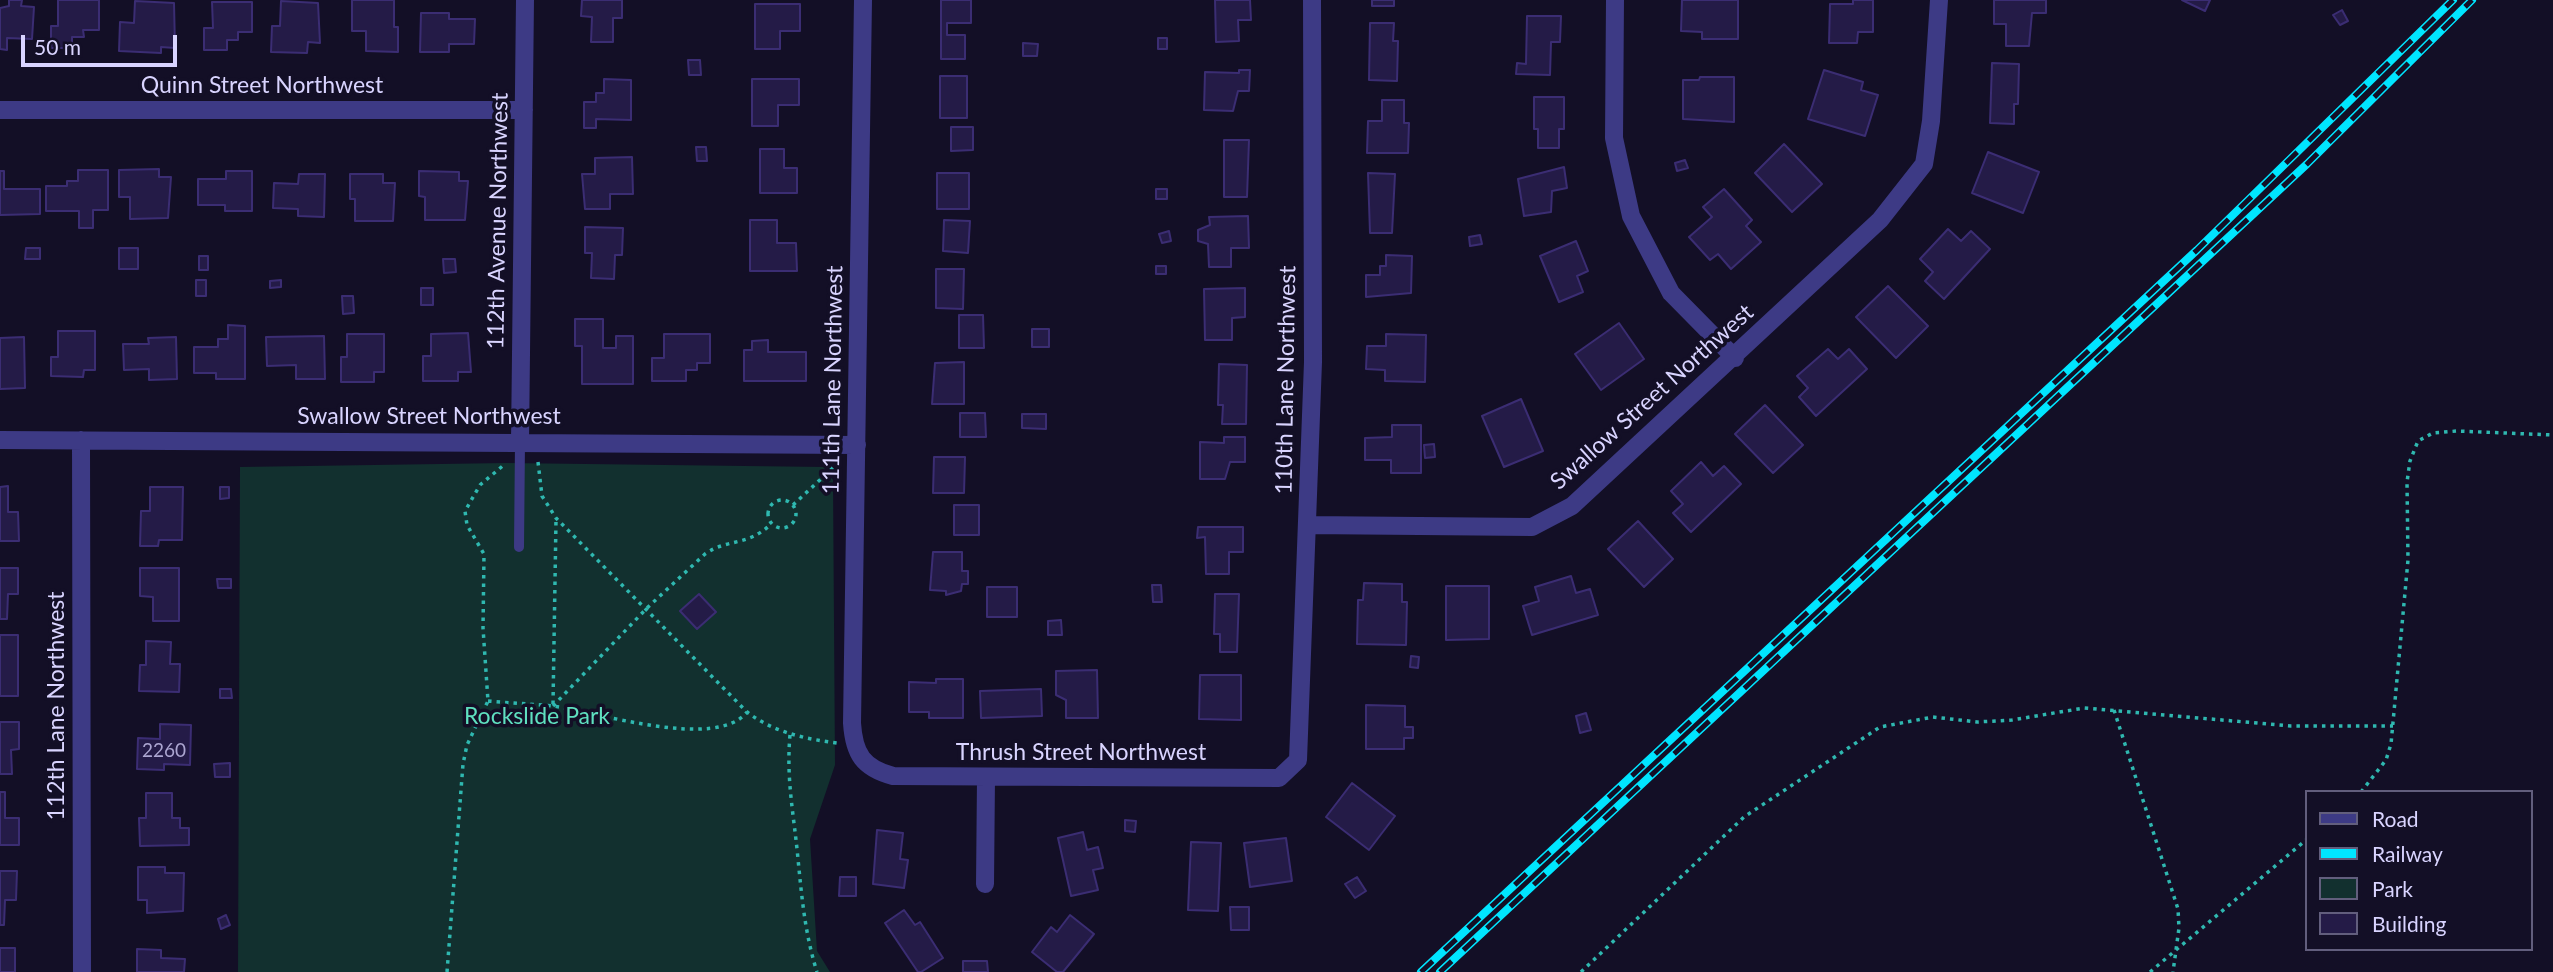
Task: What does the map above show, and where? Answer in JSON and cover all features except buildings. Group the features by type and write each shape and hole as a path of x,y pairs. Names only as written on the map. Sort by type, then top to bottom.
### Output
{"street":[{"name":"112th Avenue Northwest","path":"520,442 525,0"},
{"name":"111th Lane Northwest","path":"860,760 853,742 863,0"},
{"name":"110th Lane Northwest","path":"1298,760 1313,362 1312,0"},
{"path":"1615,0 1614,138 1631,216 1671,293 1735,358"},
{"name":"Swallow Street Northwest","path":"1307,525 1532,527 1572,506 1735,358 1880,220 1924,164 1931,121 1939,0"},
{"name":"Quinn Street Northwest","path":"0,110 524,110"},
{"name":"Swallow Street Northwest","path":"0,440 857,444"},
{"name":"112th Lane Northwest","path":"81,440 82,972"},
{"name":"Thrush Street Northwest","path":"860,760 874,771 893,776 1279,778 1298,760"},
{"path":"985,884 986,778"}],"lane":[{"path":"519,547 520,442"}],"path":[{"path":"2363,790 2386,760 2393,726 2403,644 2408,560 2407,482 2410,461 2418,441 2433,433 2456,430 2553,435"},
{"path":"793,505 857,444"},
{"path":"447,972 463,764 467,745 488,701 483,628 484,554 467,526 465,511 480,485 507,463"},
{"path":"538,463 542,496 556,518 747,712 761,723 790,735 835,743 853,742"},
{"path":"785,500 793,505 797,513 795,522 788,528 771,524 768,509 775,501 785,500"},
{"path":"553,706 556,667 556,518"},
{"path":"553,706 647,608 714,548 758,537 771,524"},
{"path":"488,701 553,706 690,729 730,725 747,712"},
{"path":"1581,972 1744,817 1880,727 1933,717 1977,722 2012,720 2084,708 2291,726 2393,726"},
{"path":"2114,709 2178,909 2177,951 2173,972"},
{"path":"790,735 787,780 798,859 801,910 817,972"},
{"path":"2150,972 2304,842"}],"green space":[{"name":"Rockslide Park","path":"507,463 825,467 833,480 835,765 810,839 817,951 830,972 238,972 240,467"}],"railway":[{"path":"1421,972 2197,250 2453,0"},
{"path":"1440,972 2307,164 2472,0"}]}
